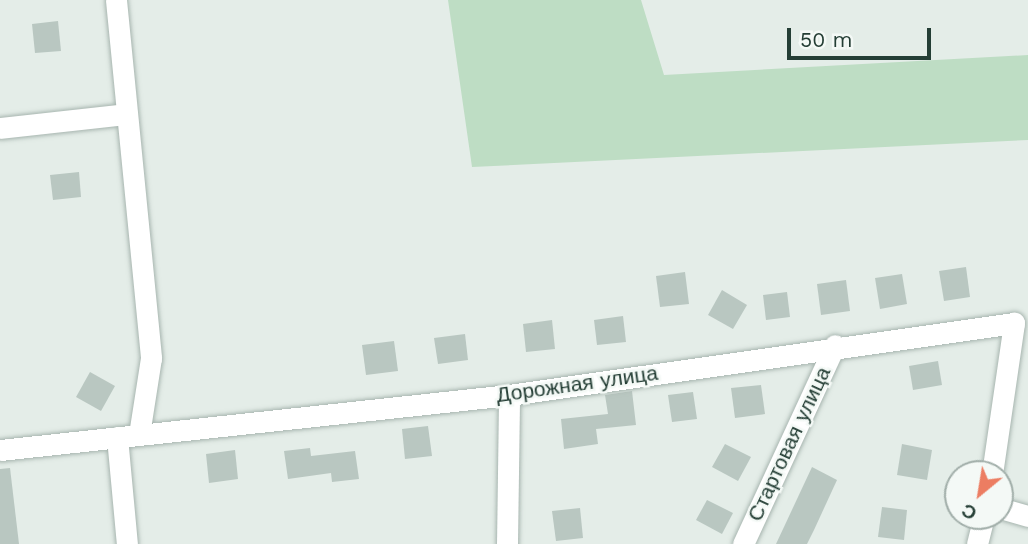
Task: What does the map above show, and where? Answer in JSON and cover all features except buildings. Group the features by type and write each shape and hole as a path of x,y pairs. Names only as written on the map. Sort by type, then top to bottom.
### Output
{"street":[{"path":"116,0 151,358 139,435"},
{"path":"0,128 126,114"},
{"path":"995,460 1021,315"},
{"name":"Дорожная улица","path":"0,450 509,395 1021,315"},
{"name":"Стартовая улица","path":"743,544 835,345"},
{"path":"507,544 509,395"},
{"path":"117,437 127,544"}],"green space":[{"path":"448,0 641,0 664,75 1028,55 1028,140 472,167"}]}
